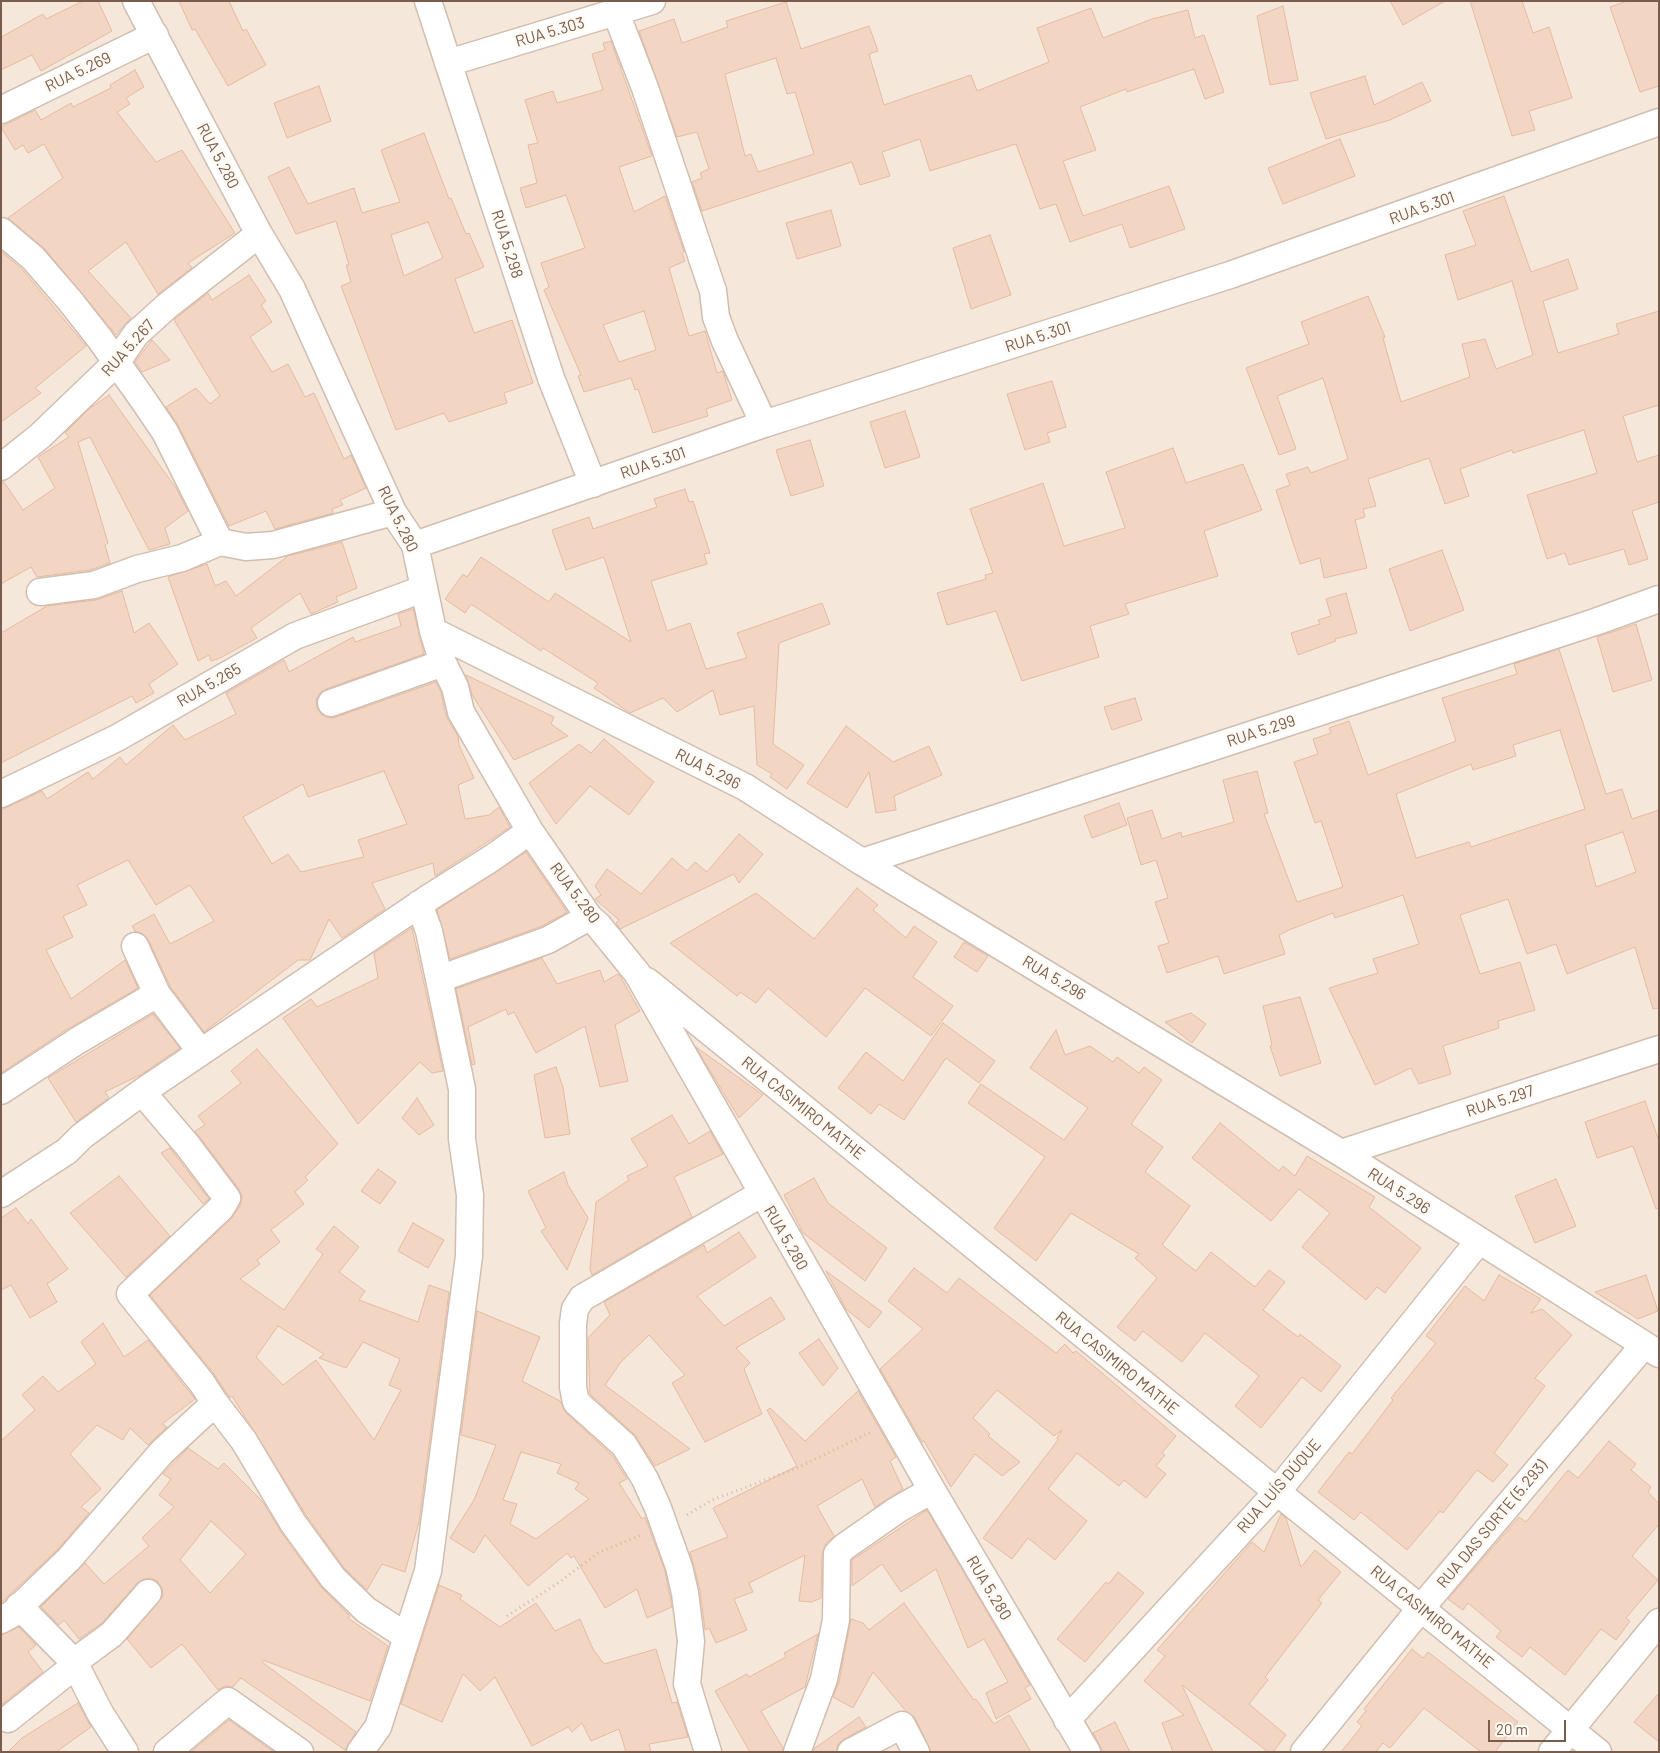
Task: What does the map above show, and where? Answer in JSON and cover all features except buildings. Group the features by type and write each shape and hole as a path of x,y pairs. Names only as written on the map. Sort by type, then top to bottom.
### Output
{"street":[{"name":"RUA 5.280","path":"136,1 260,234 292,290 394,512 415,545 433,631 443,663 455,687 461,712 530,831 588,917 598,925 637,973 892,1422 1087,1752"},
{"name":"RUA 5.298","path":"428,1 551,378 593,484"},
{"name":"RUA 5.303","path":"448,62 652,1"},
{"path":"616,13 645,88 712,291 719,325 764,424"},
{"name":"RUA 5.269","path":"1,110 155,35"},
{"name":"RUA 5.301","path":"415,545 764,424 1230,275 1659,122"},
{"path":"1,231 33,258 100,339 165,432 220,542"},
{"name":"RUA 5.267","path":"1,467 40,436 116,363 136,334 167,306 260,234"},
{"path":"40,592 94,585 137,569 182,558 220,542 246,548 273,545 394,512"},
{"name":"RUA 5.265","path":"1,794 117,738 295,636 423,589"},
{"name":"RUA 5.299","path":"862,862 1576,628 1659,599"},
{"name":"RUA 5.296","path":"433,631 745,787 862,862 1340,1153 1478,1242 1652,1350"},
{"path":"331,703 443,663"},
{"path":"1,1194 67,1151 82,1136 142,1092 530,831"},
{"path":"360,1752 378,1727 428,1571 469,1256 470,1195 462,1139 462,1089 429,931 419,904"},
{"path":"439,979 548,940 588,917"},
{"path":"135,946 157,994 201,1052"},
{"name":"RUA CASIMIRO MATHE","path":"637,973 1598,1752"},
{"path":"1,1090 157,994"},
{"name":"RUA 5.297","path":"1340,1153 1659,1049"},
{"path":"142,1092 188,1146 228,1198 221,1208 130,1294 186,1362 244,1441 293,1523 333,1578 366,1610 406,1636"},
{"path":"708,1752 687,1684 691,1640 685,1593 679,1567 658,1508 645,1479 624,1445 576,1402 573,1323 575,1309 582,1298 761,1194"},
{"name":"RUA LUÍS DÚQUE","path":"1067,1720 1276,1492 1478,1242"},
{"name":"RUA DAS SORTE (5.293)","path":"1304,1752 1421,1608 1652,1350"},
{"path":"125,1752 100,1713 74,1662 8,1611 69,1559 162,1452 215,1403"},
{"path":"797,1752 824,1679 836,1620 837,1554 844,1547 897,1510 932,1490"},
{"path":"8,1719 72,1668 74,1662 112,1634 148,1593"},
{"path":"1552,1752 1659,1622"},
{"path":"167,1752 228,1701 300,1752"},
{"path":"851,1752 902,1725 916,1752"},
{"path":"378,1727 386,1752"}],"path":[{"path":"686,1515 712,1500 796,1468 892,1422"},
{"path":"507,1616 558,1583 598,1553 646,1533"}],"shaded area":[{"path":"1,1 1659,1 1659,1752 1,1752"}]}
